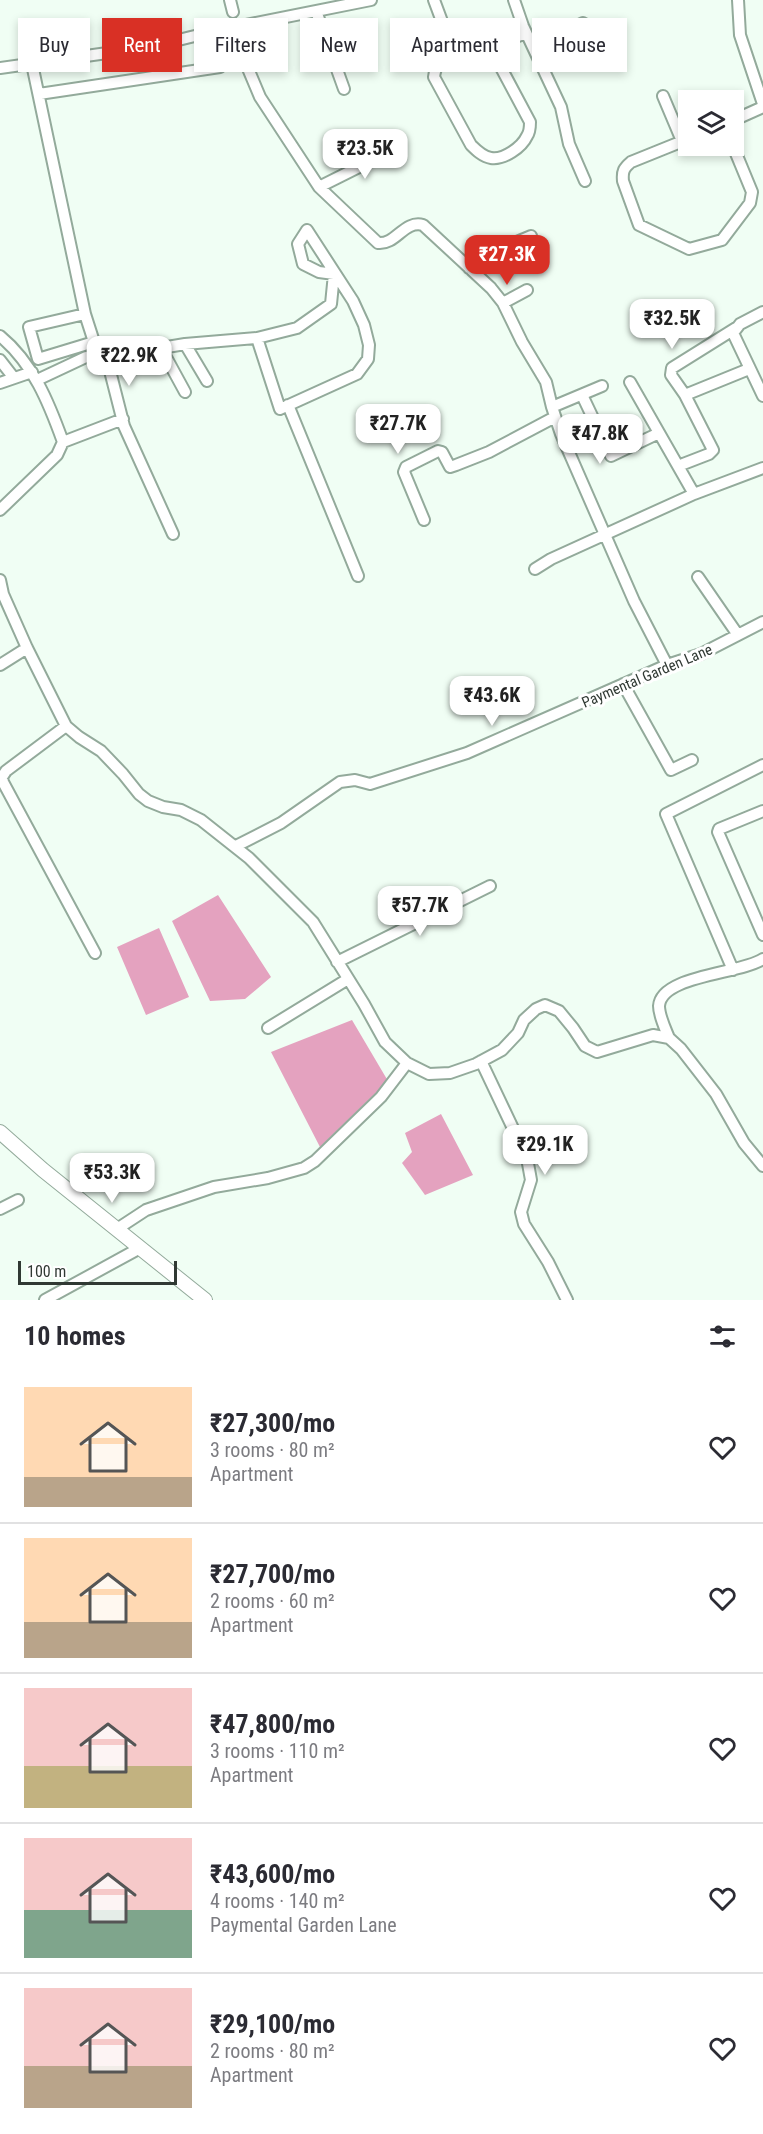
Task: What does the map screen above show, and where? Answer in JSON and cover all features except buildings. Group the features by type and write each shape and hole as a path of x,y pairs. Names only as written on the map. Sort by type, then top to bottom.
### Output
{"main road":[{"path":"0,1131 44,1170 205,1300"}],"street":[{"path":"230,0 233,12"},
{"path":"278,18 370,0"},
{"path":"434,0 441,18"},
{"path":"514,0 532,45"},
{"path":"738,0 740,35 761,90 763,106 744,115"},
{"path":"316,10 344,89"},
{"path":"520,35 526,33"},
{"path":"90,56 150,47 194,36"},
{"path":"0,68 18,66"},
{"path":"39,94 194,71"},
{"path":"34,72 85,314 94,342 114,356 185,344 257,338 297,328 331,304 334,274 353,301 364,325 369,345 368,359 357,374 280,409 257,338"},
{"path":"249,72 260,97 319,187 378,243 388,243 410,226 423,225 503,303 522,342 546,382 554,412 634,601 667,665"},
{"path":"434,72 434,77 471,145 478,152 491,158 505,156 521,145 529,134 530,122 503,72"},
{"path":"545,72 561,107 569,144 585,181"},
{"path":"663,96 678,126"},
{"path":"678,143 631,162 624,169 622,181 639,225 689,249 722,240 750,203 752,192 736,156"},
{"path":"319,187 397,144"},
{"path":"469,268 506,246 531,236"},
{"path":"503,303 527,290"},
{"path":"678,466 709,454 713,450 685,394 671,375 672,368 740,324 763,312"},
{"path":"85,314 29,327 38,359 94,342"},
{"path":"736,328 733,333 735,339 763,396"},
{"path":"0,336 16,349 34,376 63,442"},
{"path":"185,344 207,381"},
{"path":"161,348 185,392"},
{"path":"0,383 14,378 34,376 86,357"},
{"path":"0,360 14,378"},
{"path":"108,363 124,426 173,534"},
{"path":"685,394 749,369"},
{"path":"630,382 694,494"},
{"path":"424,520 404,472 406,467 438,451 442,452 450,467 489,452 582,395 602,386"},
{"path":"582,395 611,456 658,432"},
{"path":"288,405 358,576"},
{"path":"0,510 57,455 63,442 123,419"},
{"path":"535,569 551,559 694,494 763,468"},
{"path":"698,577 738,635"},
{"path":"0,580 3,594 27,648 66,726 102,751 139,794 148,801 163,807 181,810 201,820 236,846 313,922 385,1042 407,1063 429,1074 450,1073 482,1061 502,1050 518,1033 524,1020 536,1009 545,1005 559,1011 585,1046 597,1052 653,1035 669,1038"},
{"name":"Paymental Garden Lane","path":"236,846 281,823 340,782 355,780 370,784 467,753 554,717 667,665 701,654 763,622"},
{"path":"0,665 27,648"},
{"path":"623,684 671,770 692,760"},
{"path":"66,726 6,771 2,777 95,954"},
{"path":"733,970 666,814 763,765"},
{"path":"763,811 719,829 718,832 763,934"},
{"path":"337,962 490,886"},
{"path":"762,963 681,983 671,988 659,1004 660,1015 669,1038 681,1049 716,1094 744,1143 763,1166"},
{"path":"268,1028 348,979"},
{"path":"482,1061 529,1165 531,1180 521,1212 524,1224 548,1262 567,1300"},
{"path":"117,1229 147,1210 214,1187 268,1178 304,1168 315,1161 381,1097 407,1063"},
{"path":"0,1209 18,1200"},
{"path":"45,1300 140,1248"}],"shaded area":[{"path":"218,895 271,977 245,999 210,1001 172,921"},
{"path":"159,928 189,997 146,1015 117,947"},
{"path":"352,1020 388,1081 320,1147 271,1052"},
{"path":"441,1114 473,1175 425,1195 402,1163 412,1152 405,1133"}]}
